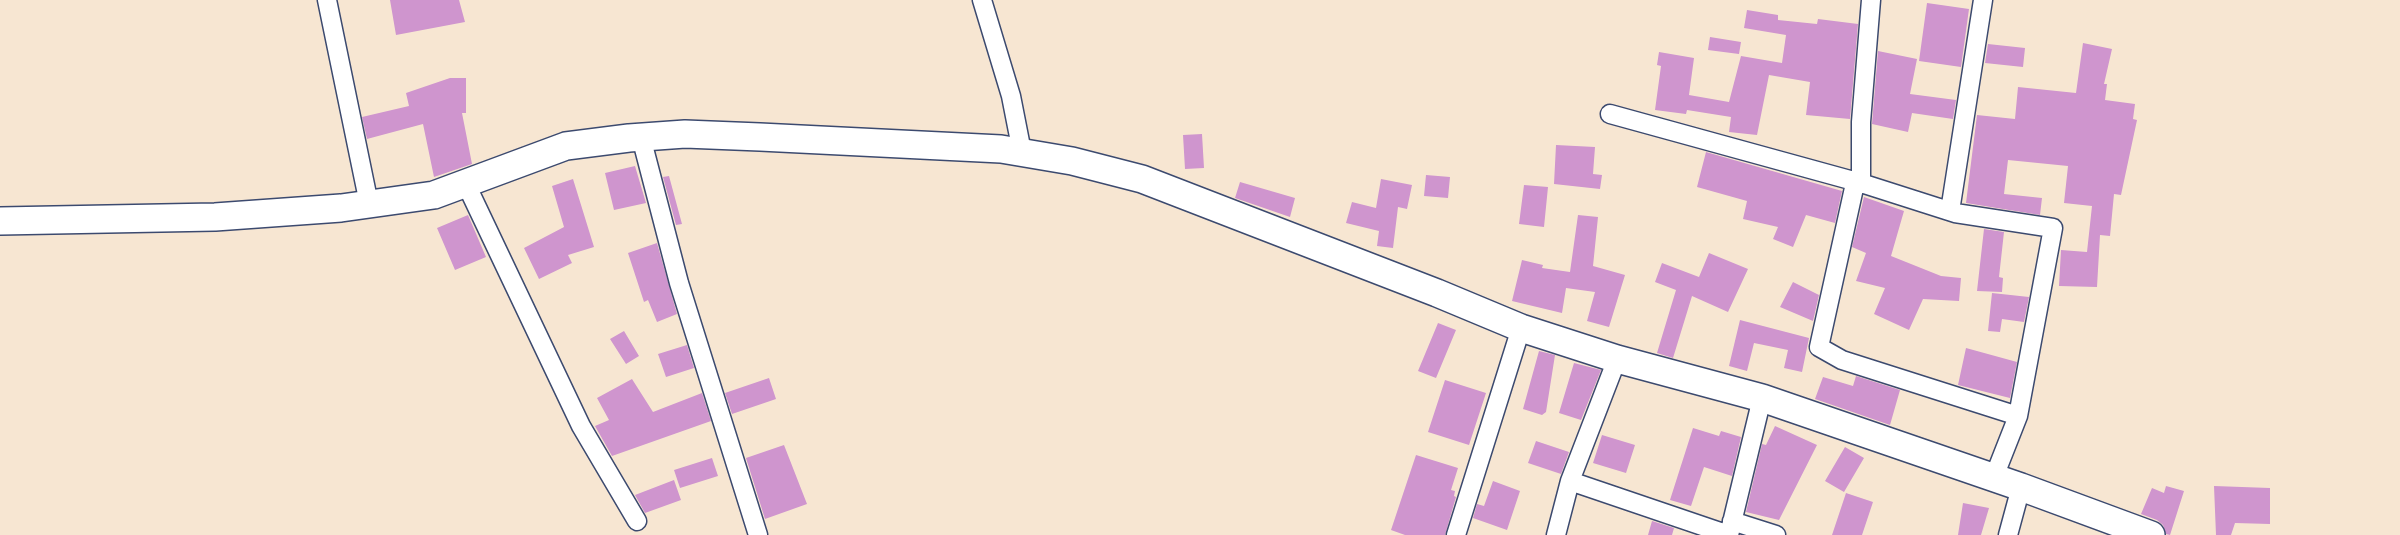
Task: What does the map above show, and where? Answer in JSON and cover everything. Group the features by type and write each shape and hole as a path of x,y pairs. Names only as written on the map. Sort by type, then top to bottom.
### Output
{"main road":[{"path":"0,221 284,214 369,204 434,195 566,146 685,134 1001,149 1022,152 1142,179 1437,293 1521,328 1617,359 1762,398 1994,477 2118,529 2151,535"}],"street":[{"path":"327,0 369,204"},
{"path":"982,0 1011,96 1022,152"},
{"path":"1861,183 1861,122 1871,0"},
{"path":"1950,211 1983,0"},
{"path":"1610,114 1861,183 1950,211 2053,228 2018,416 1994,477"},
{"path":"641,137 670,251 758,535"},
{"path":"1861,183 1854,188 1819,347 1842,360 2018,416"},
{"path":"466,184 581,426 638,521"},
{"path":"1456,535 1521,328"},
{"path":"1556,535 1570,481 1617,359"},
{"path":"1730,530 1762,398"},
{"path":"1570,481 1730,530 1776,535"},
{"path":"2008,535 2021,487"}],"building":[{"path":"390,0 459,0 465,22 396,35"},
{"path":"1927,3 1969,9 1961,67 1919,61"},
{"path":"1747,10 1778,15 1778,20 1817,24 1818,19 1858,24 1850,119 1806,115 1810,82 1769,75 1757,135 1729,132 1731,117 1687,110 1686,114 1655,110 1661,66 1657,65 1659,52 1694,58 1689,95 1729,102 1741,56 1782,63 1786,35 1744,28"},
{"path":"1710,37 1741,42 1739,54 1708,50"},
{"path":"2083,43 2112,49 2104,84 2107,84 2105,100 2135,104 2133,119 2137,120 2121,195 2114,194 2110,236 2100,235 2097,287 2059,286 2061,250 2087,252 2092,206 2064,203 2068,166 2008,160 2004,194 2042,198 2040,215 1966,203 1977,115 2015,119 2018,87 2076,93"},
{"path":"1988,44 2025,48 2023,67 1985,63"},
{"path":"1878,51 1917,59 1910,94 1956,100 1953,119 1912,113 1908,132 1872,124"},
{"path":"450,78 466,78 466,113 462,113 472,164 434,177 423,124 367,139 362,117 409,106 406,93"},
{"path":"1202,134 1204,168 1185,169 1183,135"},
{"path":"1556,145 1595,147 1593,174 1602,175 1600,189 1554,184"},
{"path":"1706,152 1842,191 1835,223 1806,215 1793,247 1773,239 1778,227 1743,219 1747,201 1697,187"},
{"path":"635,166 646,203 614,210 605,173"},
{"path":"1426,175 1450,177 1448,198 1424,196"},
{"path":"669,176 682,224 676,225 663,177"},
{"path":"573,179 594,247 568,255 572,263 539,279 524,248 564,227 552,186"},
{"path":"1381,179 1412,185 1407,209 1398,207 1393,248 1377,246 1379,231 1346,223 1352,202 1376,208"},
{"path":"1240,182 1295,198 1290,217 1235,198"},
{"path":"1524,185 1548,187 1544,227 1519,224"},
{"path":"1864,197 1904,211 1891,256 1941,276 1961,278 1959,301 1923,299 1909,330 1874,314 1885,288 1856,281 1866,253 1852,247"},
{"path":"468,215 486,257 455,270 437,228"},
{"path":"1578,215 1598,217 1593,266 1625,275 1609,327 1587,321 1595,292 1566,288 1562,313 1512,301 1522,260 1543,265 1542,268 1570,272"},
{"path":"1984,229 2004,232 1999,277 2003,278 2002,292 1977,291"},
{"path":"657,243 677,314 657,322 648,300 644,302 628,253"},
{"path":"1709,253 1748,269 1728,312 1692,296 1673,358 1657,353 1676,290 1655,282 1662,263 1699,277"},
{"path":"1793,282 1819,295 1813,321 1780,307"},
{"path":"1992,293 2029,297 2024,322 2002,319 2000,332 1988,331"},
{"path":"1740,320 1809,338 1802,372 1784,368 1788,350 1754,343 1747,371 1729,366"},
{"path":"1438,323 1456,330 1436,378 1418,371"},
{"path":"624,331 639,356 626,364 610,339"},
{"path":"687,345 694,368 666,377 658,354"},
{"path":"1966,348 2017,362 2010,398 1958,385"},
{"path":"1539,351 1555,355 1546,412 1542,415 1523,409"},
{"path":"1574,363 1601,370 1581,420 1559,413"},
{"path":"1856,376 1900,390 1890,425 1815,399 1823,377 1853,386"},
{"path":"769,378 776,399 732,414 725,393"},
{"path":"632,379 653,412 702,393 711,421 612,456 595,426 609,420 597,398"},
{"path":"1445,380 1486,393 1469,445 1428,432"},
{"path":"1775,426 1817,445 1779,520 1746,512 1762,444 1766,445"},
{"path":"1693,428 1719,436 1721,431 1741,437 1732,476 1704,467 1691,506 1670,500"},
{"path":"1602,435 1635,445 1626,473 1593,463"},
{"path":"1536,441 1569,452 1561,474 1528,463"},
{"path":"784,445 807,504 765,519 746,458"},
{"path":"1845,447 1864,458 1844,492 1825,481"},
{"path":"1416,455 1458,468 1451,490 1455,491 1454,496 1456,497 1445,535 1405,535 1391,530"},
{"path":"712,458 718,476 680,488 674,470"},
{"path":"674,480 681,500 645,513 635,495"},
{"path":"1493,481 1520,491 1507,530 1473,518 1477,504 1484,506"},
{"path":"2166,486 2184,491 2170,535 2166,534 2163,525 2157,520 2141,514 2152,488 2164,493"},
{"path":"2214,486 2270,488 2270,524 2235,523 2231,535 2216,535"},
{"path":"1846,493 1873,502 1862,535 1832,535"},
{"path":"1963,503 1989,508 1981,535 1958,535"},
{"path":"1652,521 1674,528 1672,535 1648,535"}]}
